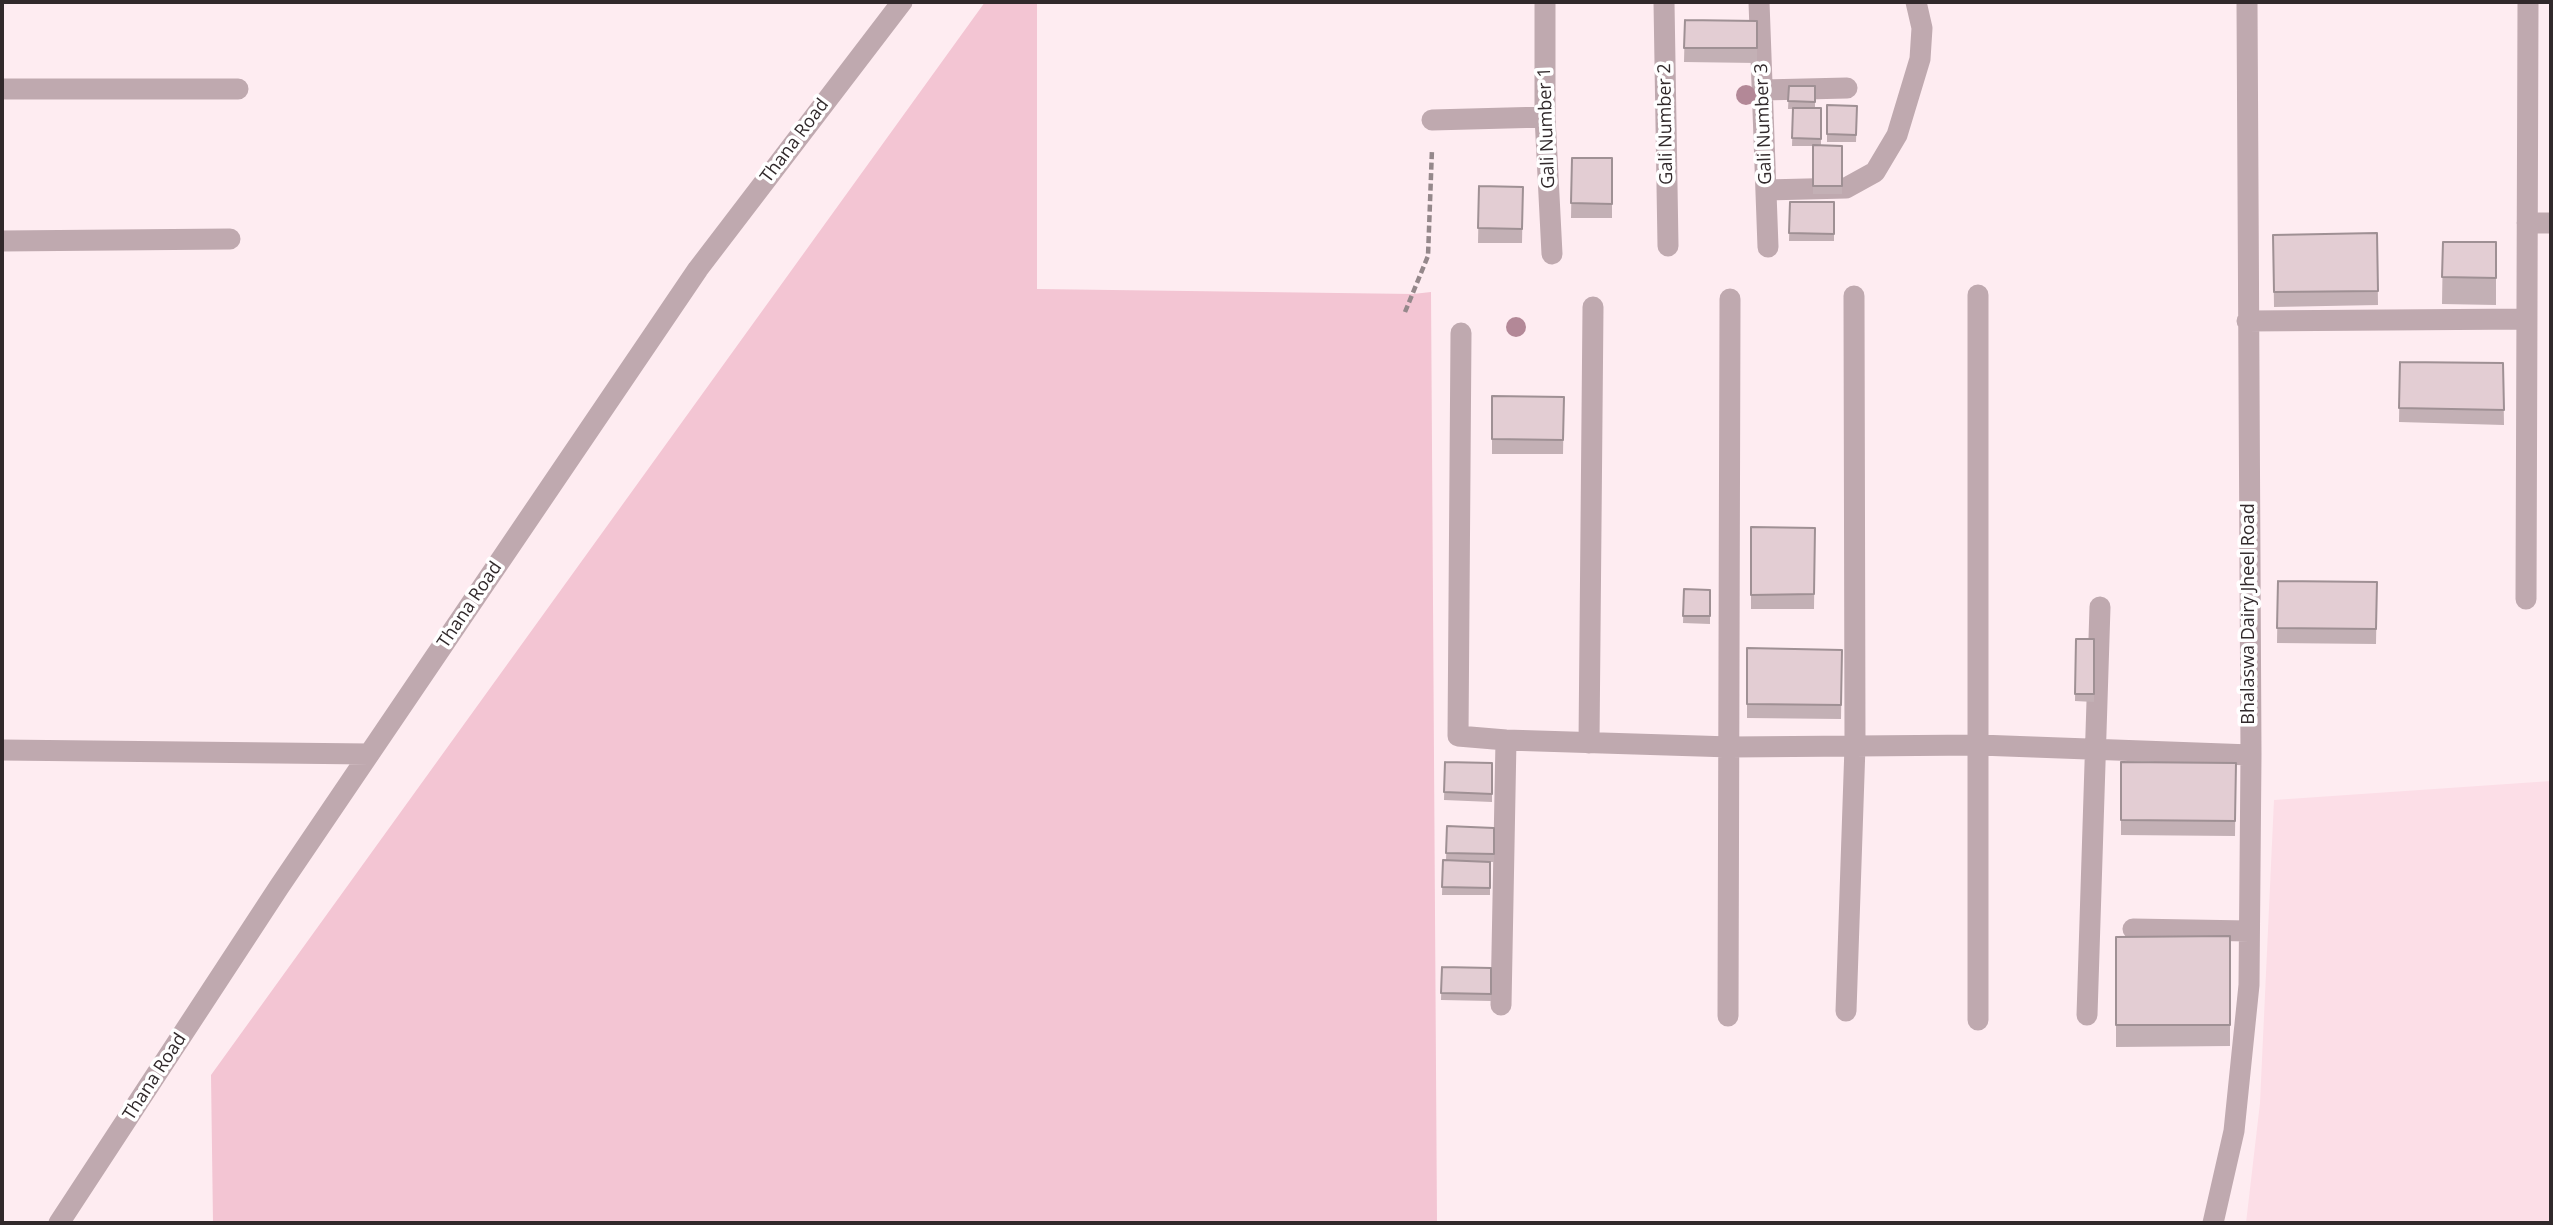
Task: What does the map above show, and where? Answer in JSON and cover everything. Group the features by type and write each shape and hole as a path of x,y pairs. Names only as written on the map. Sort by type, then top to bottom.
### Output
{"street":[{"name":"Thana Road","path":"60,1223 279,887 698,269 902,2"},
{"name":"Gali Number 1","path":"1545,2 1545,117 1552,254"},
{"name":"Gali Number 2","path":"1664,2 1668,246"},
{"name":"Gali Number 3","path":"1759,2 1768,247"},
{"path":"1766,190 1846,188 1875,172 1896,135 1920,60 1922,28 1916,2"},
{"name":"Bhalaswa Dairy Jheel Road","path":"2213,1223 2234,1131 2249,985 2247,2"},
{"path":"2526,599 2528,2"},
{"path":"1763,90 1847,88"},
{"path":"2,89 238,89"},
{"path":"1432,120 1545,117"},
{"path":"2527,223 2551,223"},
{"path":"2,241 230,239"},
{"path":"1978,295 1978,1020"},
{"path":"1846,1011 1855,746 1854,296"},
{"path":"1728,1016 1731,747 1730,299"},
{"path":"1589,743 1593,307"},
{"path":"2247,321 2527,319"},
{"path":"1461,333 1458,736 1731,747 1979,745 2250,755"},
{"path":"2504,401 2526,400"},
{"path":"2087,1015 2100,607"},
{"path":"1502,1005 1506,740"},
{"path":"2,750 369,754"},
{"path":"2133,929 2249,931"}],"path":[{"path":"1405,312 1428,256 1432,120"}],"shaded area":[{"path":"985,2 1037,2 1037,289 1413,294 1431,292 1437,1223 213,1223 211,1075"},
{"path":"2551,781 2551,1223 2246,1223 2260,1103 2274,800"}],"building":[{"path":"1685,20 1757,21 1757,48 1684,48"},
{"path":"1789,86 1815,86 1815,102 1788,101"},
{"path":"1827,105 1857,106 1856,135 1827,134"},
{"path":"1793,108 1821,108 1821,139 1792,138"},
{"path":"1813,145 1842,146 1842,186 1813,186"},
{"path":"1572,158 1612,158 1612,204 1571,203"},
{"path":"1479,186 1523,187 1522,229 1478,228"},
{"path":"1790,202 1834,202 1834,234 1789,233"},
{"path":"2377,233 2378,291 2274,292 2273,235"},
{"path":"2443,242 2496,242 2496,278 2442,277"},
{"path":"2400,362 2503,363 2504,410 2399,408"},
{"path":"1492,396 1564,397 1563,440 1492,439"},
{"path":"1751,527 1815,528 1814,594 1751,595"},
{"path":"2278,581 2377,582 2376,629 2277,628"},
{"path":"1684,589 1710,590 1710,616 1683,616"},
{"path":"2076,639 2094,639 2094,694 2075,694"},
{"path":"1747,648 1842,650 1841,705 1747,704"},
{"path":"1445,762 1492,763 1492,794 1444,792"},
{"path":"2121,762 2236,763 2235,821 2121,820"},
{"path":"1447,826 1494,828 1494,854 1446,853"},
{"path":"1443,860 1490,862 1490,888 1442,887"},
{"path":"2230,936 2230,1025 2116,1025 2116,937"},
{"path":"1442,967 1491,968 1491,994 1441,993"}]}
